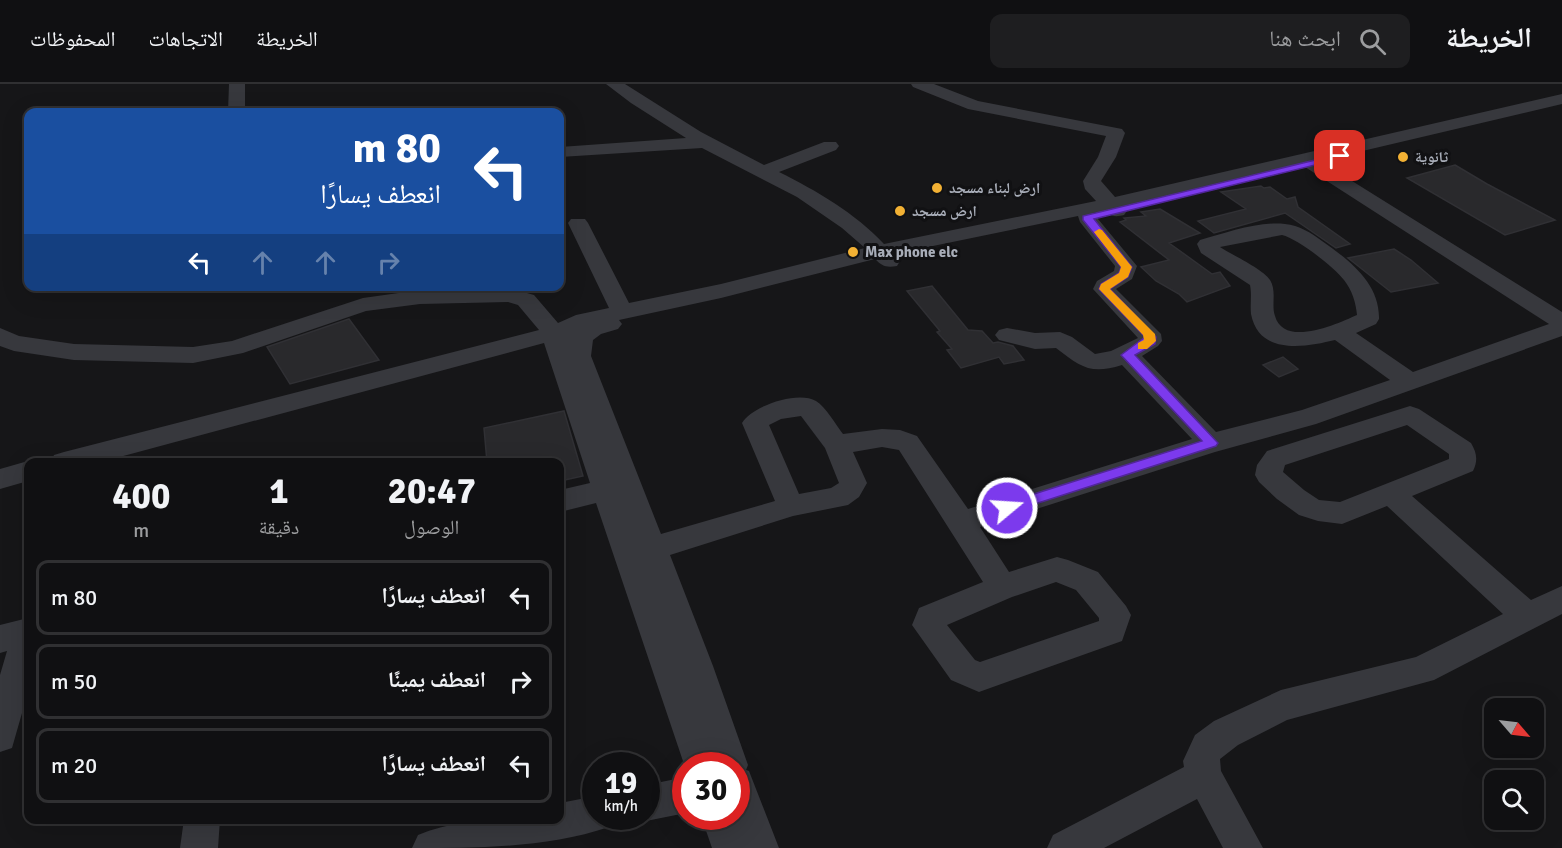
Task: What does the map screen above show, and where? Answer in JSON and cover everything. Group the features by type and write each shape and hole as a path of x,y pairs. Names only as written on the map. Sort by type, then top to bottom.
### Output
{"street":[{"path":"237,84 237,108"},
{"path":"614,84 706,142 838,214 855,226 884,256"},
{"path":"919,84 974,105 1116,133 1107,157 1092,181 1092,185 1114,207"},
{"path":"569,336 574,323 622,311 1114,207 1562,99"},
{"path":"1312,160 1562,106"},
{"path":"564,152 706,142"},
{"path":"763,172 830,146"},
{"path":"1312,160 1562,315"},
{"path":"1312,160 1562,322"},
{"path":"80,458 884,256 1087,218 1114,207"},
{"path":"1007,335 1035,341 1060,340 1092,362 1127,355 1150,341 1150,337 1104,289 1124,274 1126,267 1087,218"},
{"path":"578,223 622,311"},
{"path":"1340,332 1368,319 1369,310 1366,302 1350,273 1297,234 1283,229 1207,244 1208,249 1260,282 1263,289 1264,319 1271,330 1283,339 1296,340 1340,332 1409,381"},
{"path":"0,336 15,343 54,350 161,356 193,355 235,348 363,305 420,297 509,295 526,300 545,324 569,336 579,356 617,488 641,551 696,666 726,752"},
{"path":"962,522 1211,443 1307,418 1562,328"},
{"path":"1127,355 1211,443"},
{"path":"641,551 751,520 791,506 838,497 849,490 853,483 837,445 808,407 764,415 755,423 791,506"},
{"path":"1410,415 1462,450 1463,464 1342,513 1324,513 1306,508 1269,475 1270,465 1276,458 1338,439 1410,415"},
{"path":"1307,418 1338,439"},
{"path":"837,445 885,437 900,439 908,443 962,522 1002,587"},
{"path":"0,479 24,472"},
{"path":"564,500 617,488"},
{"path":"1390,493 1527,616"},
{"path":"641,551 697,752"},
{"path":"1057,569 1073,573 1086,581 1114,615 1114,623 1111,631 979,677 963,670 928,622 930,618 1002,587 1057,569"},
{"path":"1244,848 1204,776 1201,761 1207,747 1226,733 1281,706 1422,670 1562,599"},
{"path":"0,639 24,633"},
{"path":"0,736 24,647"},
{"path":"1066,848 1204,776"},
{"path":"564,822 582,818"},
{"path":"750,821 760,848"},
{"path":"198,848 201,824"},
{"path":"431,848 480,843 556,824"},
{"path":"724,830 731,848"}],"building":[{"path":"1455,165 1555,220 1505,235 1407,178"},
{"path":"1261,186 1270,187 1287,199 1295,197 1298,207 1350,244 1336,248 1285,213 1214,233 1198,221 1246,209 1221,192"},
{"path":"1160,209 1200,233 1169,243 1212,274 1220,272 1230,286 1187,302 1179,294 1156,281 1141,267 1169,260 1120,222 1126,220 1124,218 1146,216 1141,212"},
{"path":"1394,249 1438,283 1391,292 1348,258"},
{"path":"932,286 968,330 982,331 993,343 1013,346 1024,360 1004,364 999,357 961,368 947,350 952,349 937,332 940,331 907,291"},
{"path":"349,319 379,360 290,384 267,347"},
{"path":"1283,357 1298,369 1279,377 1263,365"},
{"path":"564,411 583,476 564,480 564,458 487,458 484,428"}],"slow traffic":[{"path":"1099,232 1126,267 1124,274 1104,289 1149,334 1150,341 1142,346"}],"place":[{"name":"ثانوية","path":"1403,157"},
{"name":"ارض لبناء مسجد","path":"937,188"},
{"name":"ارض مسجد","path":"900,211"},
{"name":"Max phone elc","path":"853,252"}],"route":[{"path":"1007,508 1211,443 1140,366 1127,355 1150,341 1150,337 1104,289 1124,274 1126,267 1087,218 1340,156"}]}
